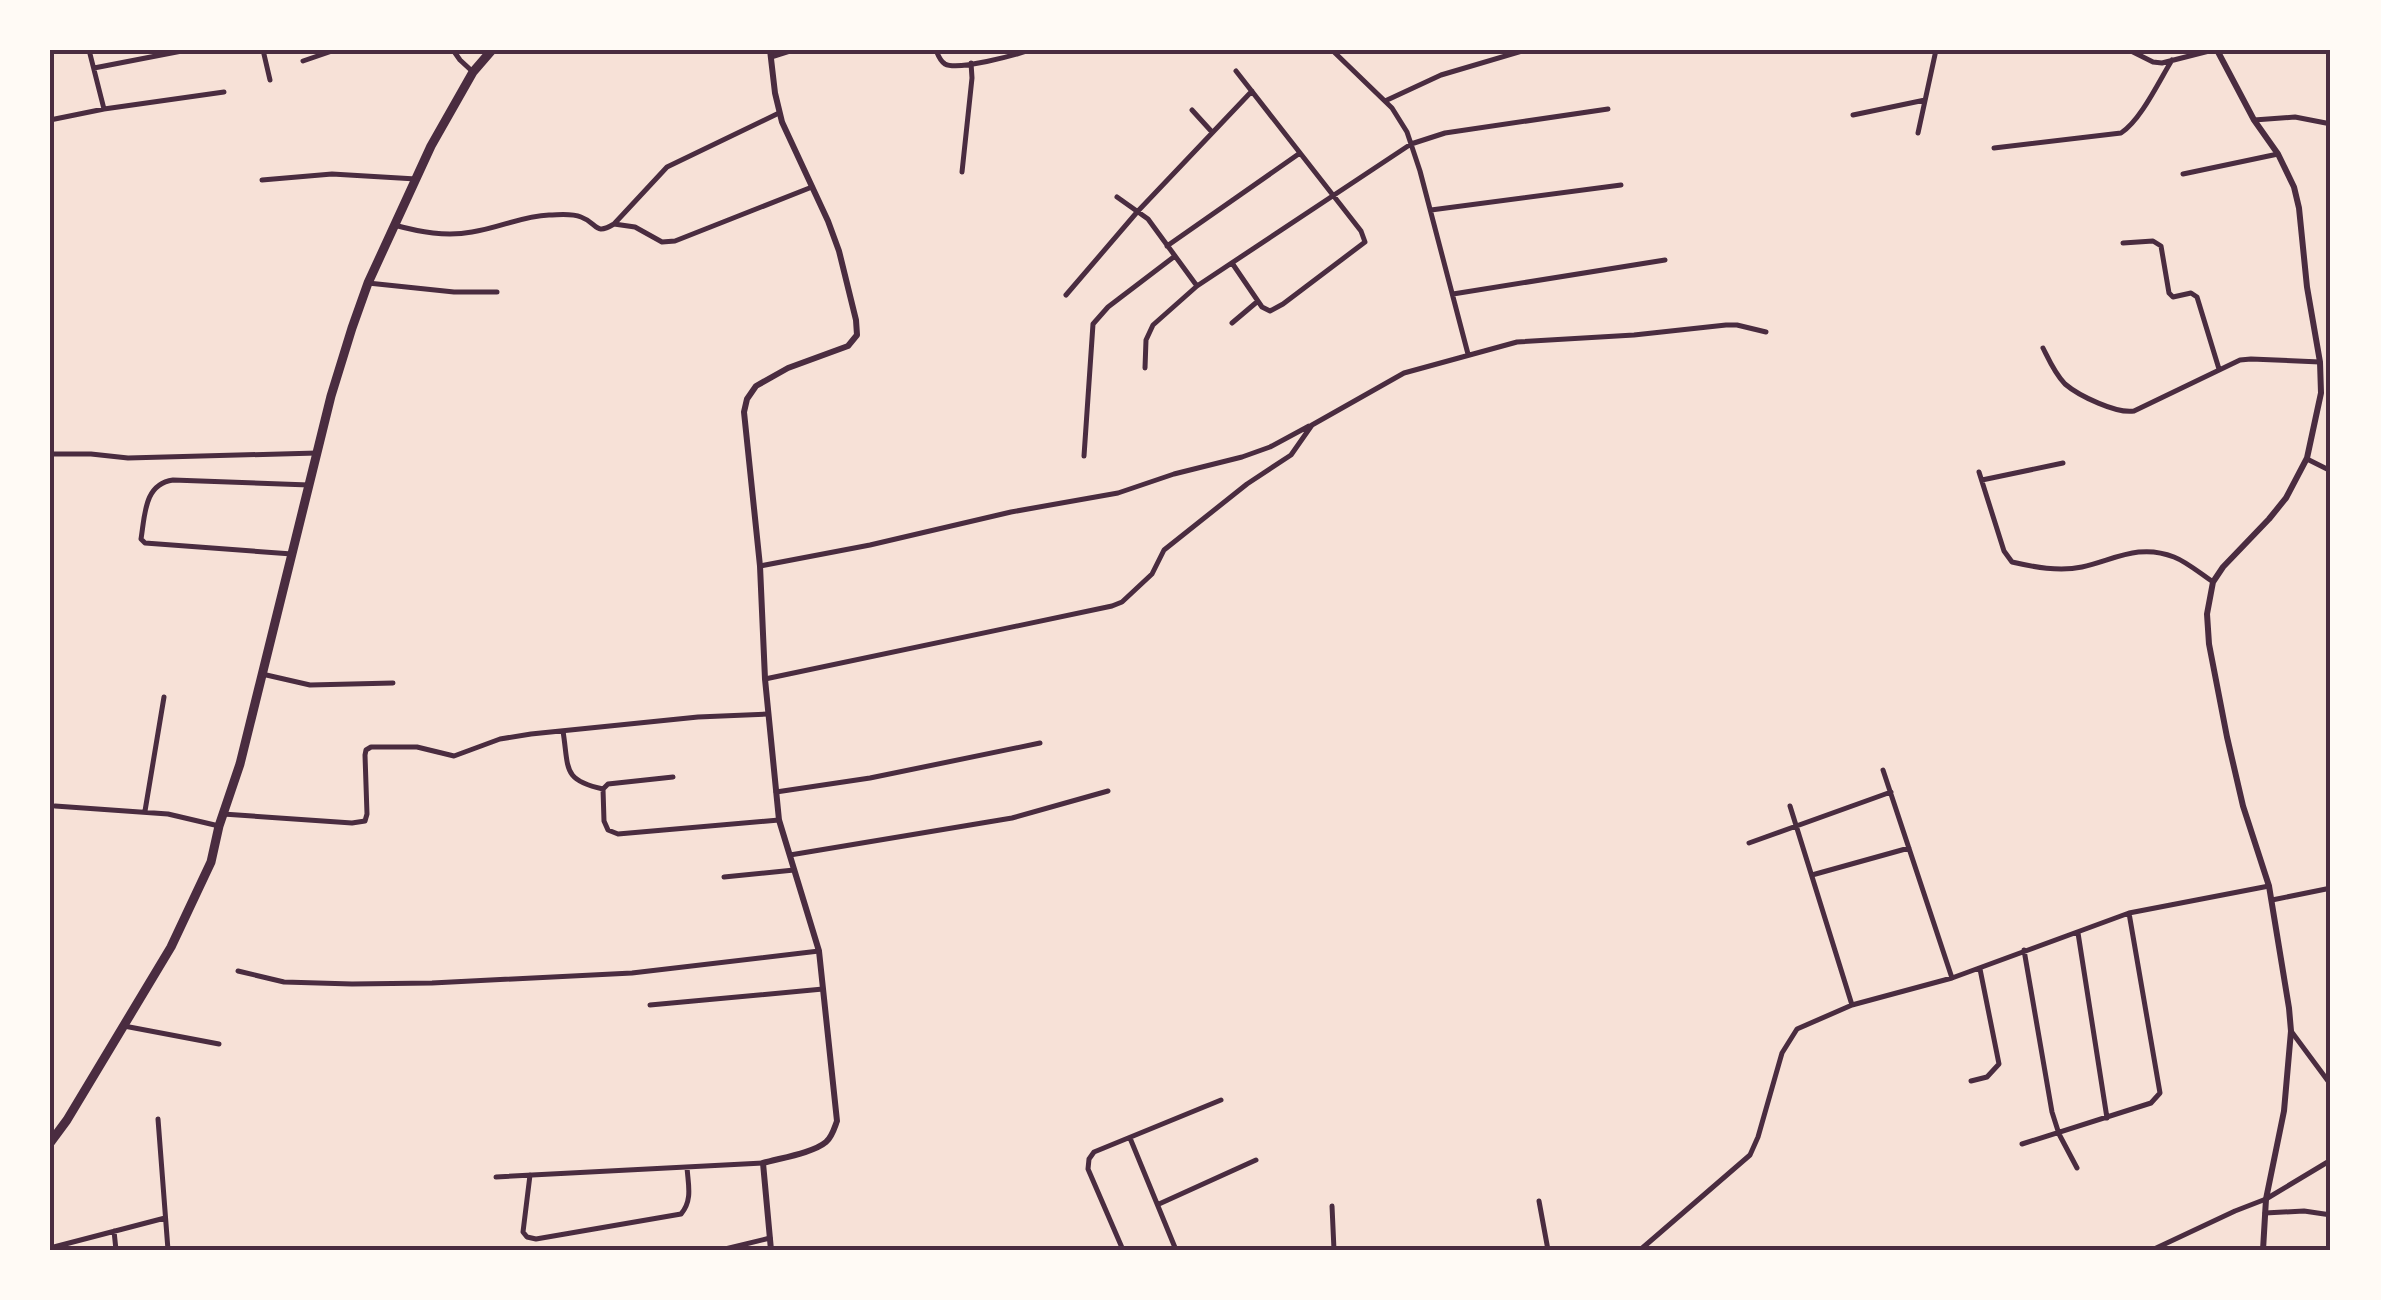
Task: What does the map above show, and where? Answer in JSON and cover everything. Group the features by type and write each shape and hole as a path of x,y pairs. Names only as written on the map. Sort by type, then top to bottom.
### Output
{"main road":[{"path":"50,1142 124,1026 200,888 240,764 346,345 368,283 416,179 453,105 492,50"}],"street":[{"path":"90,50 104,108"},
{"path":"94,68 187,50"},
{"path":"263,50 270,80"},
{"path":"303,61 335,50"},
{"path":"453,50 473,72"},
{"path":"496,1177 763,1163 828,1141 837,1121 819,951 779,820 744,412 756,386 788,368 848,346 857,335 839,251 774,93 770,54 794,50"},
{"path":"936,50 945,64 953,66 1030,50"},
{"path":"1332,50 1385,101 1400,120 1411,144 1468,354"},
{"path":"1385,101 1441,75 1526,50"},
{"path":"1918,133 1936,50"},
{"path":"2129,50 2153,62 2216,50 2294,187 2320,362 2321,386 2307,458 2286,498 2213,582 2207,614 2212,663 2244,806 2272,900 2291,1031 2284,1111 2266,1200 2262,1250"},
{"path":"1994,148 2120,133 2135,120 2172,60"},
{"path":"962,172 972,78 970,64"},
{"path":"1232,262 1265,310 1275,309 1363,244 1365,237 1236,71"},
{"path":"1066,295 1138,211 1252,90"},
{"path":"50,120 104,108 224,92"},
{"path":"1853,115 1925,100"},
{"path":"1145,368 1148,332 1197,286 1411,144 1445,133 1608,109"},
{"path":"1192,110 1212,132"},
{"path":"394,225 437,234 468,233 523,218 569,215 580,216 597,229 605,230 667,168 780,113"},
{"path":"2254,120 2294,117 2331,124"},
{"path":"1167,246 1300,153"},
{"path":"2182,174 2278,154"},
{"path":"262,180 332,174 416,179"},
{"path":"1431,210 1621,184"},
{"path":"614,224 635,226 662,242 676,240 812,186"},
{"path":"1116,197 1148,220 1197,286"},
{"path":"2124,243 2153,241 2161,246 2169,293 2172,297 2191,292 2198,296 2219,368"},
{"path":"1084,456 1093,324 1108,307 1175,256"},
{"path":"1453,294 1665,260"},
{"path":"368,283 497,292"},
{"path":"1232,323 1258,301"},
{"path":"760,566 1118,493 1174,474 1242,458 1404,373 1517,342 1726,325 1766,332"},
{"path":"2043,348 2073,390 2122,413 2134,411 2240,360 2320,362"},
{"path":"2321,386 2331,389"},
{"path":"766,679 1122,602 1152,574 1164,550 1204,516 1291,455 1312,424"},
{"path":"50,454 128,458 317,453"},
{"path":"2307,458 2331,471"},
{"path":"1982,480 2062,463"},
{"path":"1979,472 2004,551 2012,562 2058,569 2082,567 2144,551 2176,557 2213,582"},
{"path":"292,554 145,543 140,539 147,501 153,489 174,480 309,486"},
{"path":"262,674 310,684 393,683"},
{"path":"144,811 164,697"},
{"path":"223,814 360,824 367,814 365,756 371,746 417,747 454,756 500,739 698,717 768,714"},
{"path":"563,731 570,774 576,782 603,789 616,782 672,777"},
{"path":"776,792 870,778 1040,743"},
{"path":"1883,770 1952,978"},
{"path":"603,789 605,824 618,834 779,820"},
{"path":"790,855 1012,818 1108,791"},
{"path":"1749,843 1890,792"},
{"path":"55,806 144,811 219,826"},
{"path":"1790,806 1852,1005"},
{"path":"1812,876 1909,848"},
{"path":"724,877 794,870"},
{"path":"1640,1250 1750,1155 1782,1054 1797,1029 1852,1005 1952,978 2129,914 2269,886"},
{"path":"2272,900 2331,888"},
{"path":"2022,1144 2151,1103 2160,1093 2129,914"},
{"path":"2078,932 2107,1118"},
{"path":"2024,950 2052,1112 2058,1134 2077,1168"},
{"path":"238,971 284,982 432,983 632,973 819,951"},
{"path":"1970,1081 1987,1077 1998,1064 1980,967"},
{"path":"650,1005 823,989"},
{"path":"124,1026 219,1044"},
{"path":"2291,1031 2331,1085"},
{"path":"1123,1250 1088,1169 1094,1152 1221,1100"},
{"path":"158,1119 168,1250"},
{"path":"1130,1138 1176,1250"},
{"path":"1158,1204 1256,1160"},
{"path":"2152,1250 2266,1200 2331,1160"},
{"path":"763,1163 771,1250"},
{"path":"530,1175 523,1232 536,1238 680,1214 690,1199 687,1167"},
{"path":"1539,1201 1548,1250"},
{"path":"1332,1206 1334,1250"},
{"path":"2265,1214 2314,1212 2331,1216"},
{"path":"50,1248 165,1218"},
{"path":"114,1231 116,1250"},
{"path":"720,1250 770,1238"}]}
